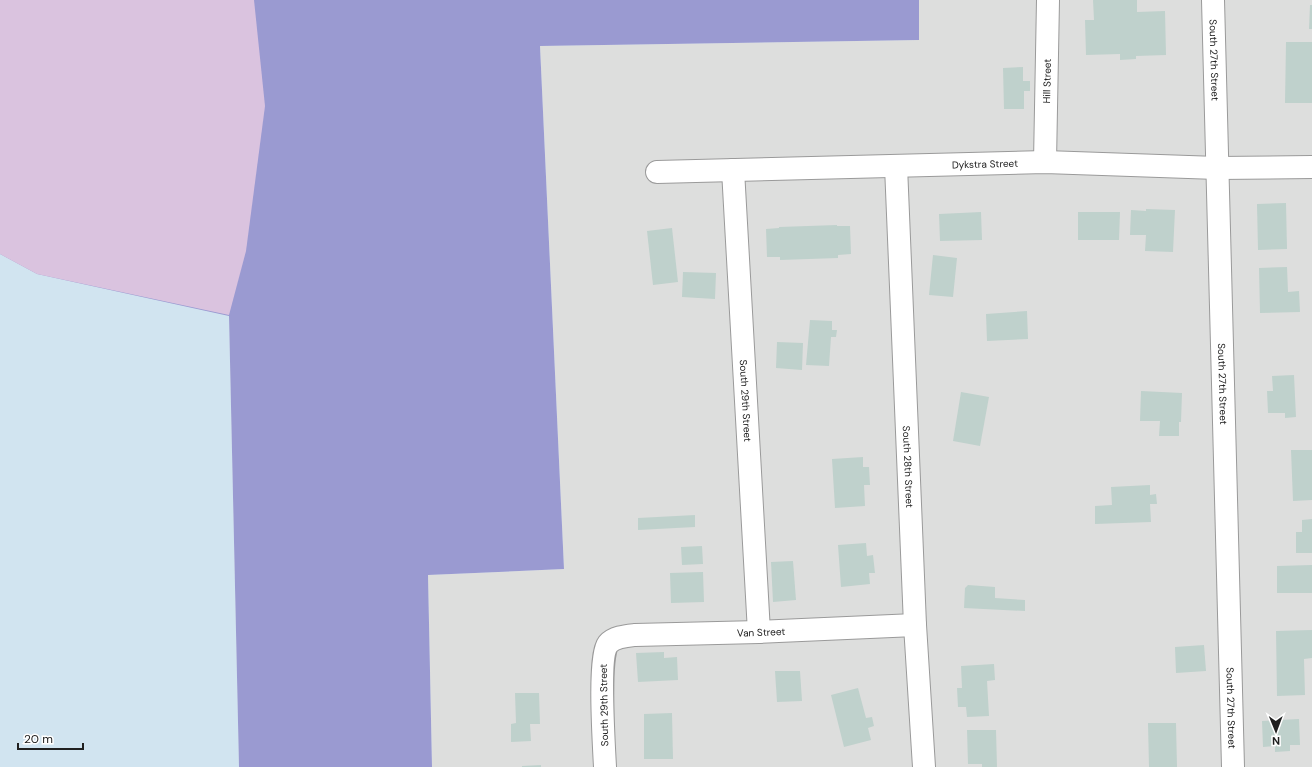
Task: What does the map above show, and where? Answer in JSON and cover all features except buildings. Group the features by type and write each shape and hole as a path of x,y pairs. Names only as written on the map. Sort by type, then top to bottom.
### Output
{"street":[{"name":"Hill Street","path":"1045,162 1048,0"},
{"name":"South 27th Street","path":"1213,0 1233,767"},
{"name":"Dykstra Street","path":"657,172 1045,162 1218,168 1312,167"},
{"name":"South 28th Street","path":"896,166 915,625 924,767"},
{"name":"South 29th Street","path":"733,170 759,632"},
{"name":"Van Street","path":"608,644 619,638 634,635 759,632 915,625"},
{"name":"South 29th Street","path":"605,767 602,672 604,654 608,644"}],"shaded area":[{"path":"0,0 919,0 919,40 540,46 564,569 428,575 432,767 239,767 229,316 37,274 0,254"},
{"path":"0,0 254,0 265,106 246,251 229,315 37,274 0,254"},
{"path":"919,0 1312,0 1312,767 432,767 428,575 564,569 540,46 919,40"},
{"path":"0,254 37,274 229,315 239,767 0,767"}]}
